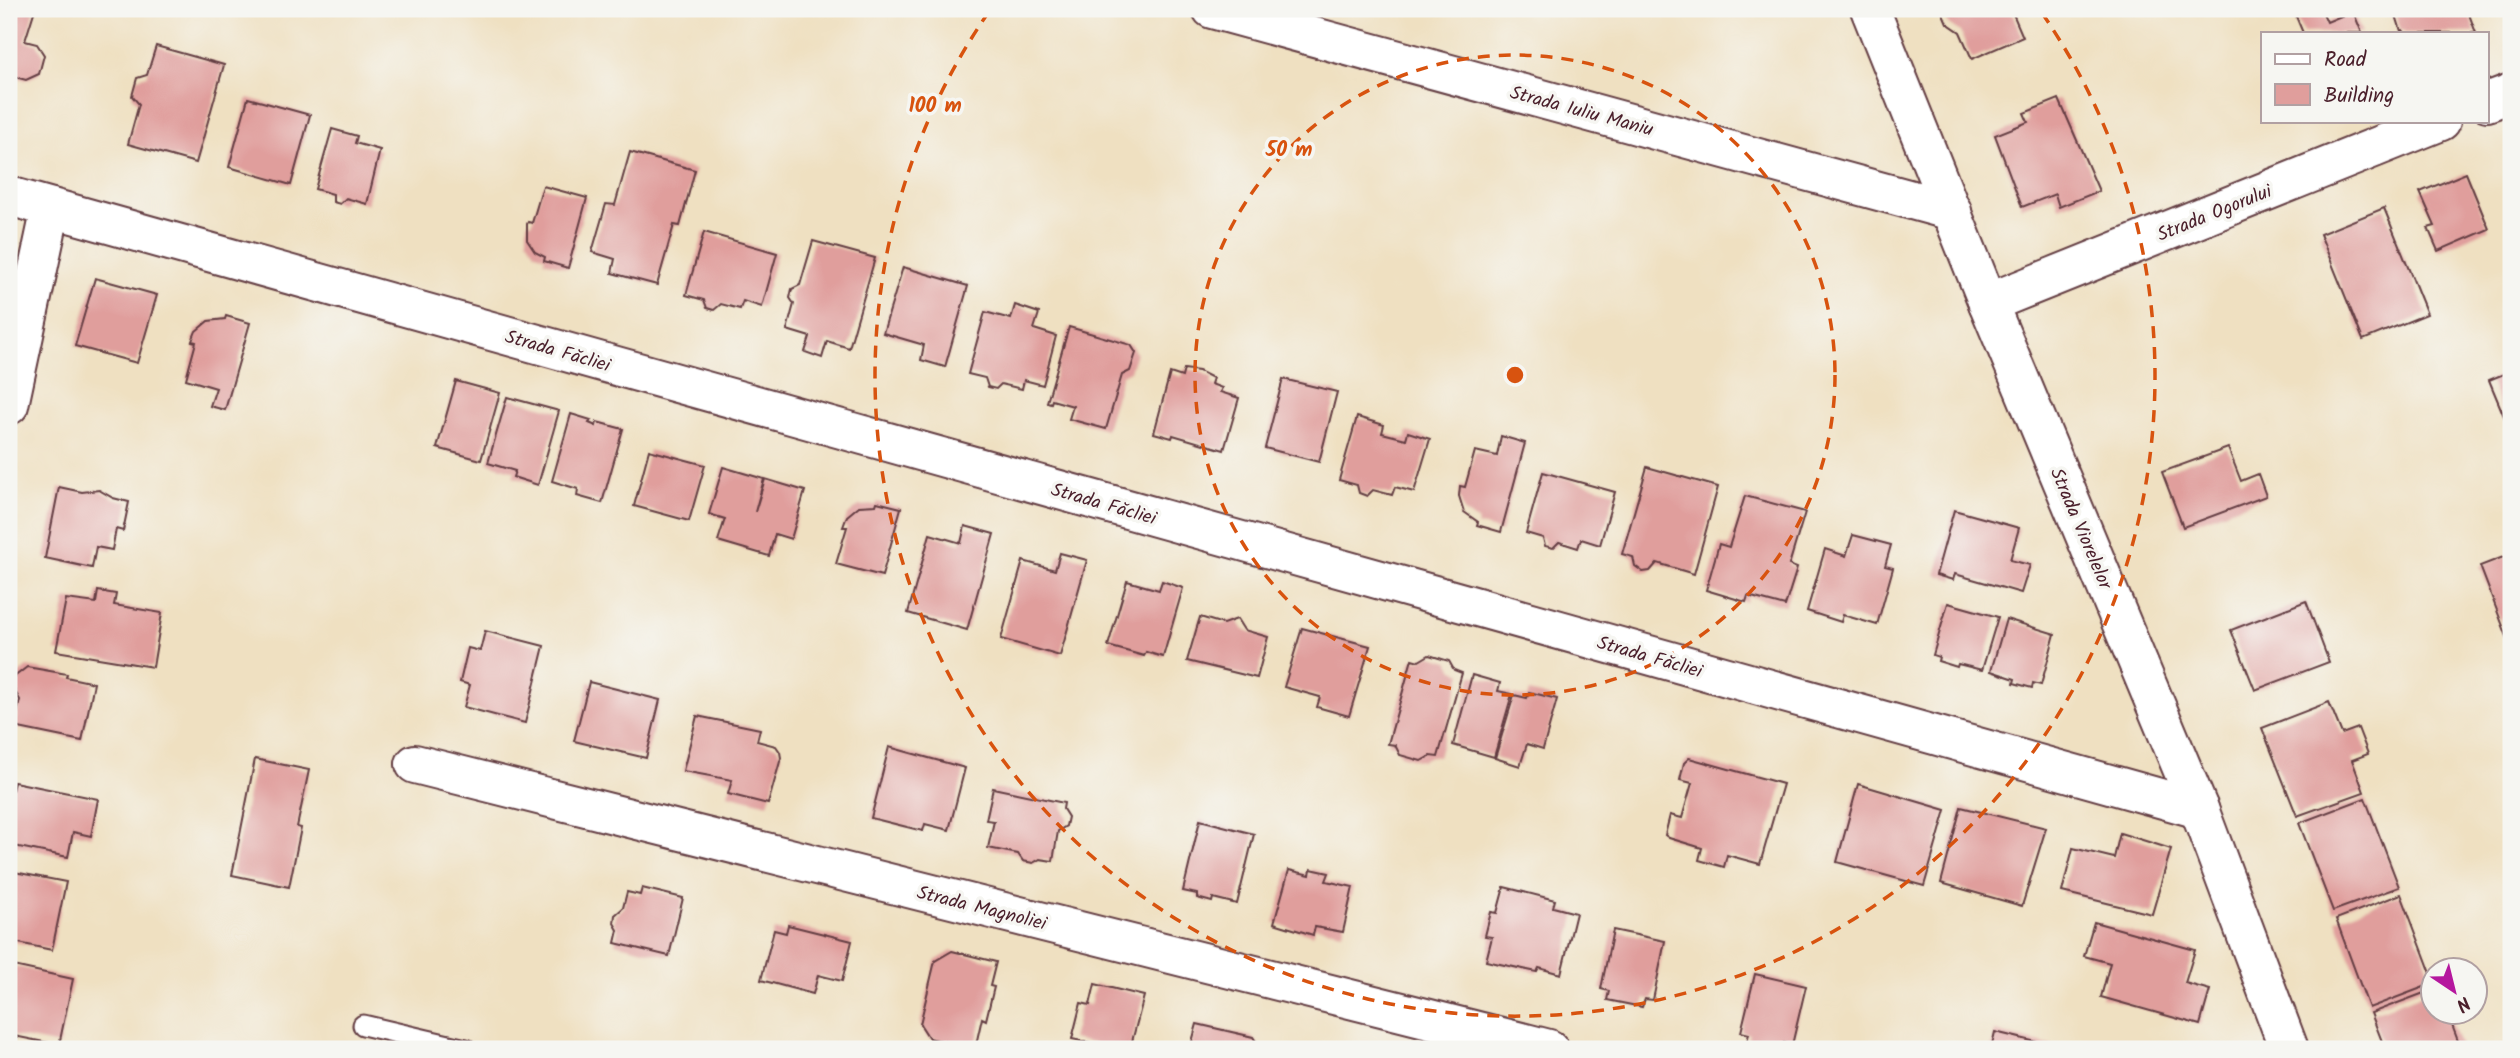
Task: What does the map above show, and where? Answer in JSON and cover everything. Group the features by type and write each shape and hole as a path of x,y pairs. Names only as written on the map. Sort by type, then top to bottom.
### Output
{"street":[{"name":"Strada Iuliu Maniu","path":"1212,9 1952,212"},
{"name":"Strada Viorelelor","path":"1870,9 1987,303 2199,809 2290,1049"},
{"path":"2488,102 2511,93"},
{"name":"Strada Ogorului","path":"1987,303 2439,122"},
{"name":"Strada Făcliei","path":"9,196 2199,809"},
{"path":"9,405 51,208"},
{"name":"Strada Magnoliei","path":"415,764 1549,1049"}],"lane":[{"path":"363,1025 466,1049"}],"building":[{"path":"9,9 35,9 25,41 37,44 44,55 39,74 26,80 15,77 9,97"},
{"path":"1941,9 2011,9 2023,37 1972,59 1960,32 1947,23"},
{"path":"2307,9 2321,9 2327,22 2353,11 2362,32 2303,32 2295,14"},
{"path":"2394,9 2467,9 2476,32 2403,30 2401,31"},
{"path":"156,46 224,65 196,163 128,144 139,104 132,96 137,78 147,75"},
{"path":"248,98 310,115 291,185 229,167"},
{"path":"2059,99 2099,191 2059,207 2055,194 2022,207 1995,135 2028,122 2024,113"},
{"path":"332,129 357,136 355,143 380,150 367,204 346,198 340,204 333,202 333,194 315,189"},
{"path":"630,152 695,170 680,226 674,225 657,285 612,273 615,259 592,252 606,204 615,205"},
{"path":"2466,173 2489,229 2438,251 2428,228 2435,226 2420,192"},
{"path":"543,186 587,198 568,268 544,261 545,257 535,252 527,240 527,224 532,223"},
{"path":"2384,208 2427,314 2363,340 2320,234"},
{"path":"704,232 777,253 762,307 743,301 740,309 721,304 714,310 707,308 704,300 686,295"},
{"path":"813,241 875,258 849,348 827,341 822,358 805,352 810,337 787,330 794,304 790,298 792,289 800,285"},
{"path":"903,267 968,286 945,367 921,360 924,345 883,333"},
{"path":"95,278 157,295 137,363 75,346"},
{"path":"1015,305 1039,313 1034,329 1056,336 1043,385 1024,380 1022,389 1001,384 996,389 988,387 985,378 968,374 985,312 1011,319"},
{"path":"226,316 250,323 225,410 210,406 216,388 186,379 196,342 192,341 196,331 208,321 225,319"},
{"path":"1069,327 1131,345 1136,353 1130,371 1122,375 1106,429 1069,419 1073,406 1052,400 1051,403 1047,402"},
{"path":"1184,369 1199,371 1213,378 1211,384 1222,388 1220,392 1239,398 1224,450 1173,435 1172,438 1154,433 1170,373 1182,377"},
{"path":"2511,371 2511,433 2489,380"},
{"path":"1283,379 1337,392 1319,462 1265,448"},
{"path":"456,381 500,393 481,460 437,448"},
{"path":"507,397 559,411 538,485 513,477 515,471 488,463"},
{"path":"571,414 591,420 589,423 596,426 597,422 623,429 602,503 577,496 578,489 552,481"},
{"path":"1357,417 1384,425 1382,433 1406,439 1408,432 1430,439 1414,492 1395,487 1392,495 1373,490 1367,496 1359,493 1357,485 1339,480"},
{"path":"1501,436 1525,443 1501,532 1477,525 1478,522 1464,512 1459,496 1460,486 1465,487 1475,451 1497,456"},
{"path":"2228,448 2241,481 2258,474 2266,496 2183,527 2162,472"},
{"path":"649,450 705,465 689,521 634,506"},
{"path":"723,467 764,479 755,512 765,479 805,491 791,539 775,534 769,556 718,541 725,519 709,514"},
{"path":"1647,467 1718,487 1694,574 1657,563 1650,571 1643,572 1635,566 1633,557 1622,554"},
{"path":"1543,472 1615,492 1600,545 1581,539 1578,548 1559,542 1553,548 1545,546 1543,538 1526,533"},
{"path":"59,487 82,492 99,490 113,498 129,502 123,531 116,529 112,550 96,547 92,568 45,558"},
{"path":"1745,496 1805,512 1789,565 1797,568 1785,606 1748,596 1746,602 1706,590 1719,544 1729,547"},
{"path":"877,502 901,508 882,576 836,564 847,527 843,527 847,516 859,506 876,505"},
{"path":"1954,510 2019,528 2010,560 2030,565 2021,593 1955,574 1953,580 1936,575"},
{"path":"965,526 994,534 967,630 908,613 930,534 961,543"},
{"path":"1853,535 1891,545 1885,566 1893,568 1877,625 1843,615 1841,622 1807,611 1825,549 1846,556"},
{"path":"1060,553 1087,560 1060,656 1001,639 1023,561 1055,570"},
{"path":"2511,554 2511,647 2480,566"},
{"path":"1127,581 1159,590 1162,581 1183,588 1163,657 1146,652 1144,656 1108,646"},
{"path":"98,591 116,594 114,605 162,613 153,667 56,651 66,599 96,603"},
{"path":"2306,601 2329,662 2255,690 2231,630"},
{"path":"1948,603 1998,617 1982,670 1958,664 1957,667 1938,661 1939,657 1933,655"},
{"path":"1200,617 1223,624 1237,619 1244,630 1268,637 1257,678 1187,661"},
{"path":"2006,619 2055,634 2041,685 2033,683 2032,688 2014,683 2015,679 1991,671"},
{"path":"1302,628 1370,646 1349,716 1317,707 1320,697 1284,687"},
{"path":"485,631 544,646 525,723 464,707 470,685 460,682 468,648 480,651"},
{"path":"1429,655 1449,661 1454,670 1462,673 1438,757 1430,756 1421,761 1400,755 1395,745 1388,744 1412,659 1419,661"},
{"path":"27,667 67,674 66,677 94,683 82,741 14,727 20,700 9,681"},
{"path":"1472,675 1500,683 1498,691 1512,694 1494,757 1453,745"},
{"path":"589,682 660,700 646,758 574,741"},
{"path":"1529,692 1557,699 1543,749 1527,744 1520,766 1495,758 1514,695 1527,698"},
{"path":"2329,702 2342,734 2358,728 2368,754 2352,760 2364,792 2297,816 2262,728"},
{"path":"697,716 760,729 757,741 776,746 781,758 768,804 728,794 732,780 683,771"},
{"path":"889,747 965,768 949,830 925,824 923,831 871,818"},
{"path":"1689,758 1783,784 1760,864 1727,855 1724,867 1699,860 1702,848 1665,835 1670,815 1682,818 1692,783 1680,780 1684,763"},
{"path":"255,759 309,770 297,827 301,828 289,887 232,875"},
{"path":"14,782 98,799 91,836 73,832 68,857 9,845 9,795"},
{"path":"1858,784 1946,810 1924,886 1837,862"},
{"path":"993,788 1064,803 1063,809 1068,817 1066,826 1058,831 1053,861 1023,861 1018,854 988,848 994,821 986,820"},
{"path":"2365,798 2399,887 2333,911 2299,823"},
{"path":"1961,807 2046,828 2022,906 1941,883"},
{"path":"1200,820 1254,834 1237,904 1213,898 1212,902 1197,898 1197,894 1183,891"},
{"path":"2120,833 2171,849 2152,914 2062,892 2073,848 2114,858"},
{"path":"1311,869 1329,873 1326,881 1353,887 1343,932 1315,927 1313,935 1274,923 1289,870 1310,875"},
{"path":"9,871 66,882 52,950 9,941"},
{"path":"1504,887 1555,900 1553,907 1576,913 1561,974 1539,968 1537,972 1486,961 1492,937 1485,936 1491,912 1497,913"},
{"path":"642,888 683,898 669,956 615,943 618,930 614,923 615,915 623,908 627,892 640,895"},
{"path":"2401,894 2424,956 2418,956 2418,989 2369,1008 2336,919"},
{"path":"2094,922 2195,950 2185,983 2210,990 2200,1025 2101,997 2110,963 2084,956"},
{"path":"788,925 852,941 842,981 818,975 813,994 761,980 774,930 786,933"},
{"path":"1613,930 1665,941 1653,1000 1645,999 1642,1007 1607,1000 1609,991 1601,989"},
{"path":"952,951 996,962 990,986 994,987 986,1020 982,1018 975,1049 929,1038 920,1024 935,961"},
{"path":"9,965 73,979 59,1045 9,1035"},
{"path":"1755,974 1806,986 1792,1045 1784,1043 1782,1049 1769,1049 1746,1044 1749,1034 1741,1032"},
{"path":"1095,984 1144,996 1130,1049 1095,1049 1096,1044 1072,1039 1081,1003 1090,1005"},
{"path":"2418,995 2418,1026 2452,1026 2461,1049 2385,1049 2371,1013"},
{"path":"1197,1024 1253,1037 1261,1049 1190,1049"},
{"path":"1995,1032 2061,1048 1991,1049"}]}
